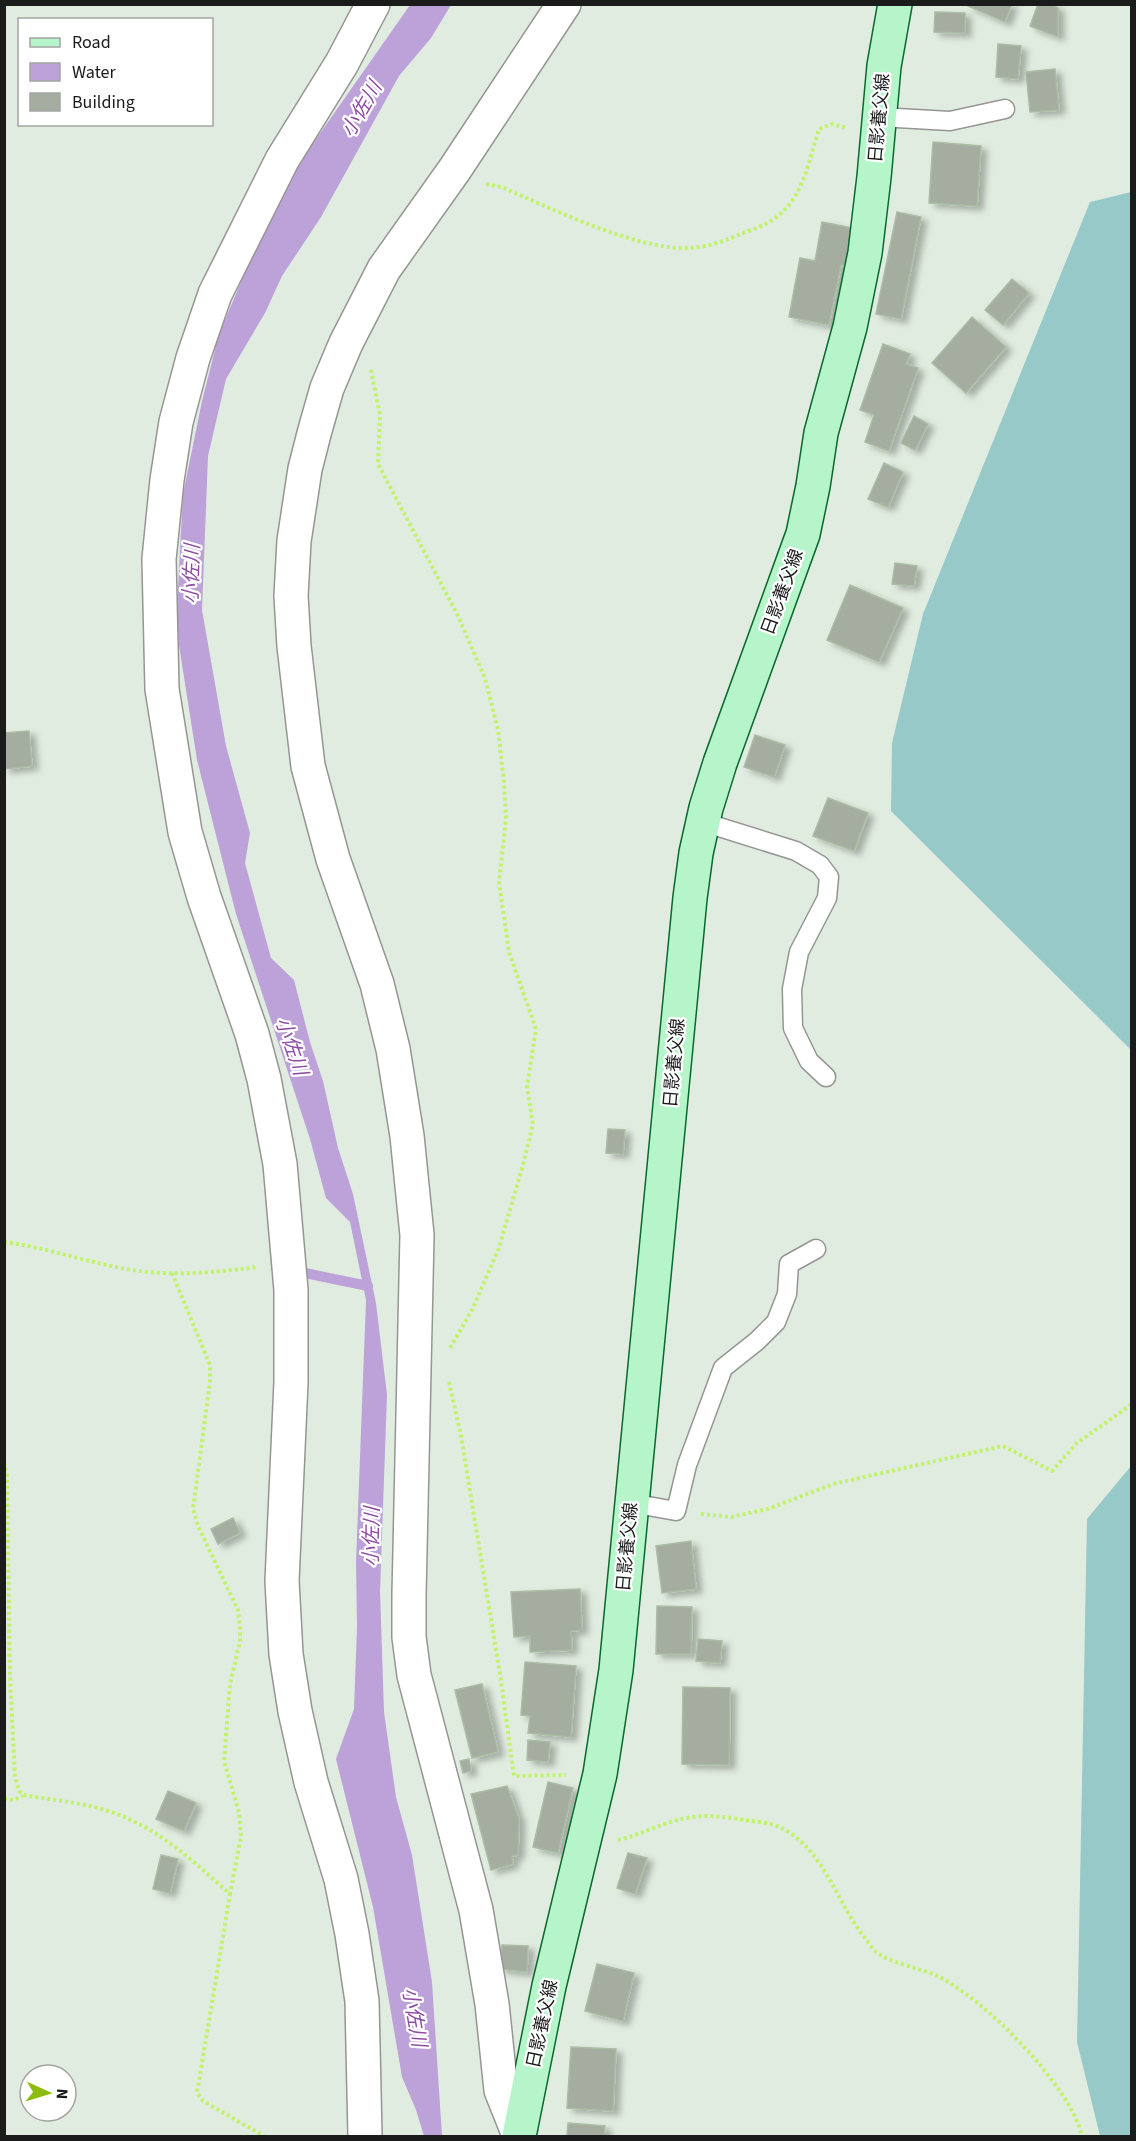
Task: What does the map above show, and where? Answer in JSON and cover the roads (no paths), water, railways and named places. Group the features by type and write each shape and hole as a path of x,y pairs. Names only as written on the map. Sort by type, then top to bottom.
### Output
{"main road":[{"name":"日影養父線","path":"519,2136 549,1986 600,1774 616,1670 690,898 703,822 720,763 803,534 821,433 849,327 865,253 884,66 895,4"}],"street":[{"path":"364,2136 362,2001 352,1934 340,1879 311,1782 295,1711 286,1654 282,1581 291,1382 291,1290 280,1164 264,1079 252,1034 185,832 162,690 159,559 176,422 193,358 215,294 282,160 342,63 373,4"},
{"path":"519,2136 501,2090 492,2004 476,1910 414,1675 409,1637 409,1595 417,1235 415,1198 393,1049 377,984 333,859 308,766 294,646 291,596 294,541 305,469 327,388 346,343 384,270 455,169 564,4"}],"lane":[{"path":"878,130 950,121 1005,109"},
{"path":"703,822 796,851 820,865 829,877 827,898 799,952 792,989 793,1028 809,1061 826,1077"},
{"path":"631,1503 676,1511 687,1465 723,1368 757,1341 776,1322 787,1294 789,1264 816,1249"}],"water":[{"name":"小佐川","path":"410,5 451,5 431,38 399,76 321,217 282,276 265,313 226,379 208,456 202,610 226,746 250,833 245,863 271,958 294,980 323,1081 338,1148 353,1194 376,1303 387,1395 380,1591 384,1712 396,1797 412,1855 432,1982 442,2136 424,2136 402,2077 373,1907 336,1759 354,1709 357,1627 356,1562 366,1300 350,1222 326,1198 310,1139 236,914 197,760 176,626 183,494 202,401 219,334 254,251 295,169"}],"waterway":[{"path":"305,1273 368,1286"}]}
